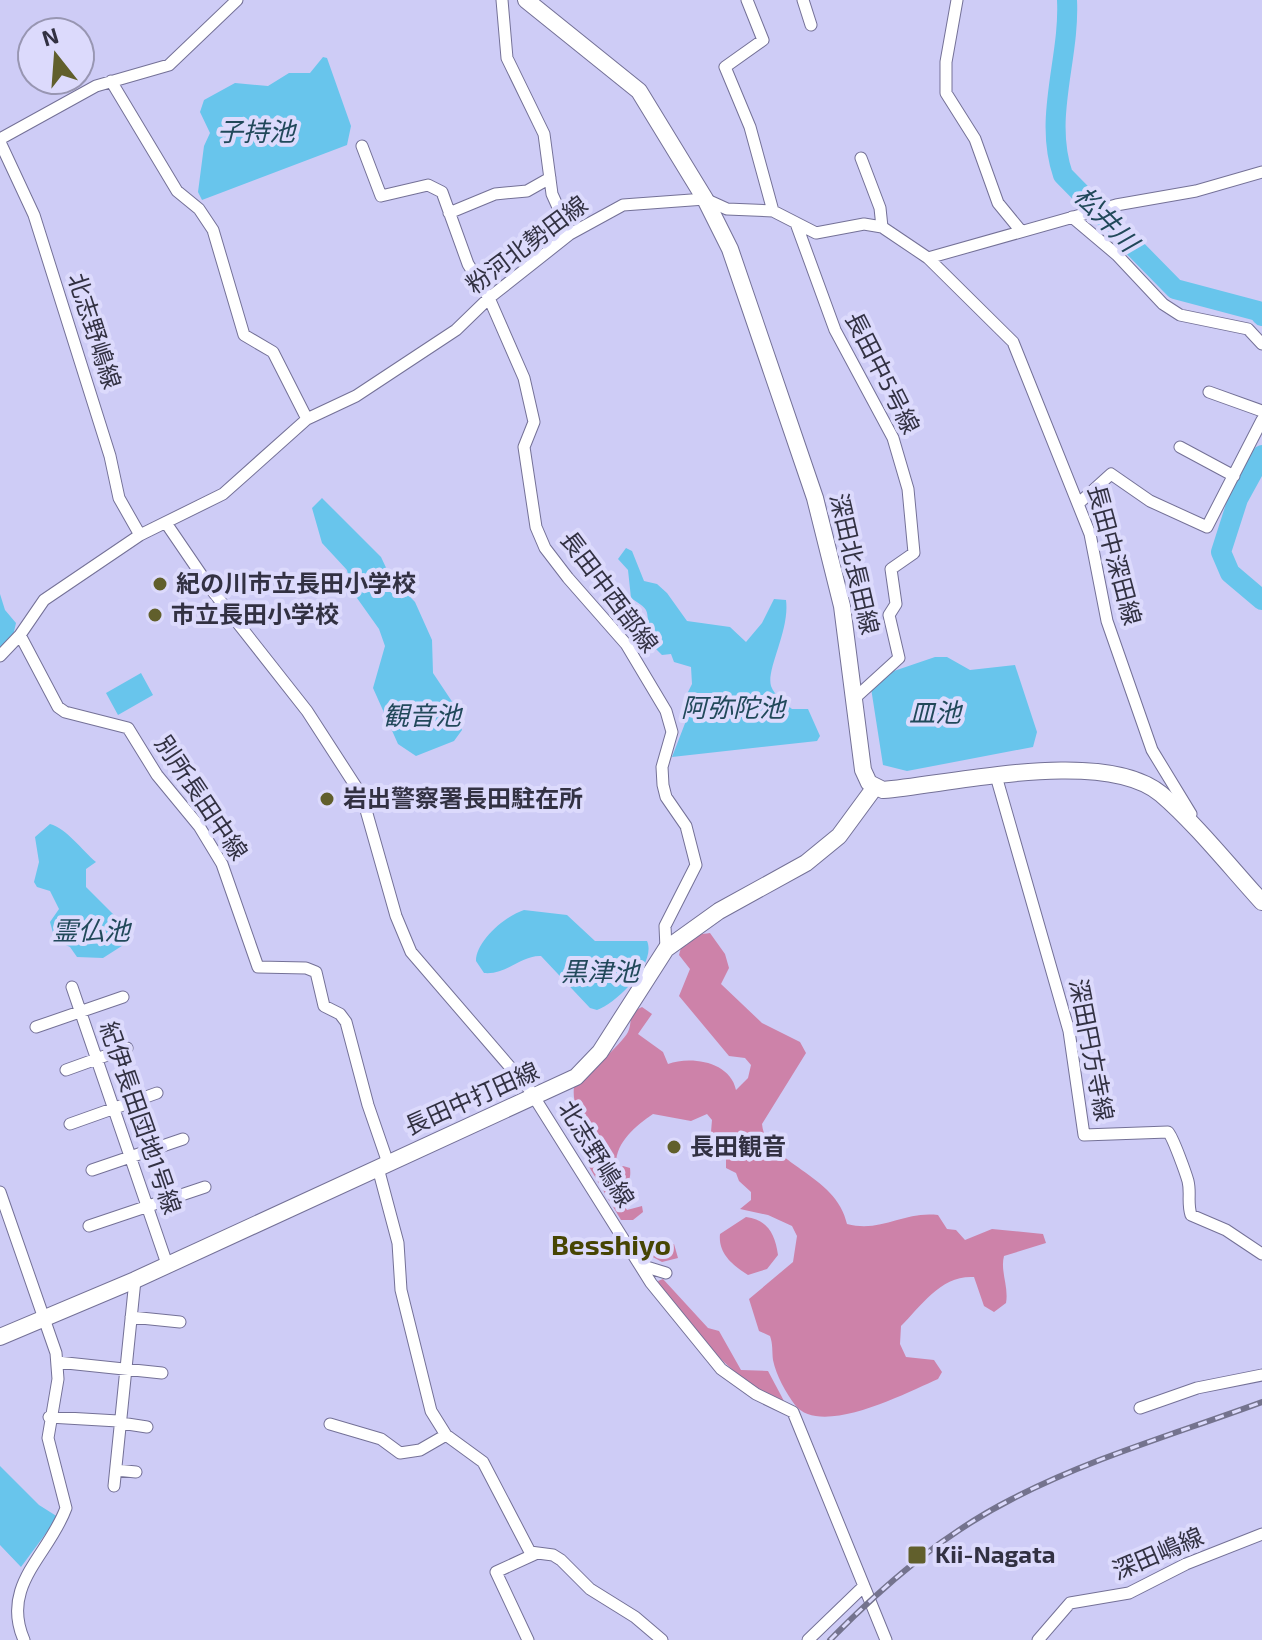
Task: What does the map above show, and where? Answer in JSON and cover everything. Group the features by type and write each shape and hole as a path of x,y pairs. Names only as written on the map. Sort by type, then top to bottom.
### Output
{"street":[{"path":"0,140 111,81 169,65 237,0"},
{"path":"502,0 507,58 544,134 552,194 570,234"},
{"name":"深田北長田線","path":"526,0 639,91 705,199 746,286 815,498 842,606 863,770 875,787"},
{"path":"747,0 763,40 725,67 750,127 773,211"},
{"path":"803,0 811,25"},
{"path":"957,0 946,62 946,93 975,139 998,203 1021,231"},
{"path":"111,81 177,191 199,209 213,230 244,335 273,352 307,419"},
{"name":"北志野嶋線","path":"0,140 34,215 106,442 119,498 140,535"},
{"path":"362,146 381,196 434,186 442,192 449,213 495,194 527,191 550,178"},
{"path":"861,158 880,208 882,227 928,258 1116,205 1196,191 1262,172"},
{"name":"粉河北勢田線","path":"0,656 20,635 44,600 140,535 223,494 307,419 356,396 456,330 489,298 570,234 623,205 705,199 727,209 773,211 797,226 816,233 864,224 882,227"},
{"name":"長田中西部線","path":"449,213 468,264 489,298 524,378 533,412 533,428 524,447 536,527 545,548 626,644 666,711 672,732 662,767 663,785 666,797 686,826 696,865 665,926 666,949"},
{"path":"1075,216 1163,304 1180,315 1248,329 1262,344"},
{"name":"長田中5号線","path":"797,226 835,330 893,438 911,513 914,553 891,569 896,604 889,615 899,658 855,698"},
{"name":"長田中深田線","path":"928,258 1013,342 1090,534 1107,621 1152,750 1206,842"},
{"path":"1209,392 1262,411"},
{"path":"1079,503 1111,474 1150,501 1207,527 1262,420"},
{"path":"1180,447 1234,476"},
{"name":"北志野嶋線","path":"166,523 211,589 307,711 362,796 396,916 411,952 535,1098 640,1265 721,1369 756,1394 793,1412 886,1640"},
{"name":"別所長田中線","path":"20,635 58,707 65,712 128,728 157,775 199,826 227,875 258,967 306,968 316,972 324,1006 340,1014 346,1022 383,1166 398,1243 401,1290 431,1411 446,1435 483,1462 520,1537 535,1554"},
{"path":"875,787 895,789 996,776 1084,771 1120,777 1161,794 1262,902"},
{"name":"深田円方寺線","path":"996,776 1069,1031 1084,1135 1168,1132 1174,1139 1179,1166 1187,1178 1187,1201 1191,1215 1226,1230 1262,1254"},
{"name":"長田中打田線","path":"0,1337 135,1280 576,1077 600,1052 666,949 719,911 806,863 839,836 875,787"},
{"name":"紀伊長田団地1号線","path":"72,987 167,1264"},
{"path":"36,1027 123,997"},
{"path":"66,1070 127,1048"},
{"path":"70,1124 157,1093"},
{"path":"92,1170 183,1139"},
{"path":"89,1226 205,1187"},
{"path":"0,1192 57,1362 58,1379 49,1417 51,1460 66,1508 17,1596 15,1621 24,1640"},
{"path":"640,1265 666,1273"},
{"path":"114,1486 135,1280"},
{"path":"131,1317 180,1322"},
{"path":"57,1362 162,1373"},
{"path":"1140,1408 1197,1388 1262,1375"},
{"path":"49,1417 147,1427"},
{"path":"330,1424 381,1439 400,1453 420,1450 446,1435"},
{"path":"116,1470 136,1472"},
{"name":"深田嶋線","path":"1038,1640 1070,1603 1129,1593 1186,1564 1262,1534"},
{"path":"528,1640 496,1572 535,1554 553,1555 561,1560 590,1589 635,1617 662,1640"},
{"path":"808,1640 864,1586"}],"shaded area":[{"path":"710,933 725,954 729,968 721,984 762,1023 800,1042 806,1053 762,1124 766,1137 775,1149 830,1193 841,1207 847,1224 871,1226 914,1216 938,1215 947,1229 956,1230 965,1240 992,1229 1043,1234 1046,1243 1004,1256 1006,1303 994,1312 984,1306 974,1277 962,1278 933,1293 901,1326 900,1344 906,1357 934,1360 942,1372 938,1379 886,1402 844,1415 824,1417 807,1414 795,1405 785,1389 776,1372 770,1336 759,1331 749,1299 793,1262 797,1236 792,1226 768,1215 740,1209 751,1200 751,1192 739,1181 736,1173 726,1168 726,1138 711,1132 712,1120 707,1114 691,1121 653,1114 626,1138 617,1154 616,1163 617,1172 623,1166 630,1168 630,1177 613,1189 627,1210 642,1206 643,1212 633,1220 621,1220 585,1160 591,1143 577,1109 574,1087 624,1037 637,1009 642,1007 652,1014 638,1034 663,1052 668,1064 687,1061 708,1063 726,1073 736,1090 748,1078 751,1065 745,1058 729,1056 679,996 690,969 679,955 681,949 690,938"},
{"path":"746,1217 760,1221 769,1229 778,1255 767,1269 748,1275 727,1258 720,1241 720,1234"},
{"path":"674,1244 678,1258 662,1262 651,1256"},
{"path":"663,1279 708,1328 719,1331 741,1370 768,1371 784,1401 746,1380 714,1352 660,1286 658,1281"}],"water":[{"name":"子持池","path":"323,57 327,58 351,126 347,145 202,200 198,192 204,146 210,133 200,112 204,100 235,83 268,86 289,73 310,73"},
{"name":"観音池","path":"322,498 381,557 390,576 415,602 432,640 433,673 453,703 462,730 454,741 416,756 398,744 373,688 385,646 379,629 352,591 347,570 322,543 312,508"},
{"name":"阿弥陀池","path":"626,548 632,551 644,581 657,584 667,593 687,621 730,627 746,642 762,623 774,599 786,600 785,624 772,670 771,686 792,709 808,709 820,736 817,741 672,757 689,713 684,700 692,684 691,667 674,662 671,654 662,655 651,644 654,638 646,611 631,598 628,570 618,559"},
{"path":"0,594 5,610 16,623 13,636 0,650"},
{"name":"皿池","path":"935,657 947,657 970,670 1015,665 1037,732 1033,747 907,771 883,765 871,688 891,672"},
{"path":"141,673 153,695 118,715 106,693"},
{"name":"霊仏池","path":"50,824 68,835 96,862 86,869 86,887 119,920 128,942 103,958 77,957 70,947 55,940 50,922 59,909 50,891 37,887 34,882 39,862 35,837"},
{"name":"黒津池","path":"524,910 567,915 595,941 647,941 649,950 641,971 615,999 597,1010 590,1008 541,956 500,971 484,973 476,961 481,945 500,924"},
{"path":"0,1466 39,1505 58,1517 21,1567 0,1545"}],"waterway":[{"name":"松井川","path":"1067,0 1056,110 1058,153 1063,175 1175,289 1258,311 1262,316"},
{"name":"松井川","path":"1262,455 1238,499 1221,552 1230,573 1262,600"}],"railway":[{"path":"830,1640 938,1544 1012,1499 1073,1471 1262,1402"}],"place":[{"name":"紀の川市立長田小学校","path":"160,584"},
{"name":"市立長田小学校","path":"155,615"},
{"name":"岩出警察署長田駐在所","path":"327,799"},
{"name":"長田観音","path":"674,1147"},
{"name":"Kii-Nagata","path":"917,1555"}],"district":[{"name":"Besshiyo","path":"611,1245"}]}
